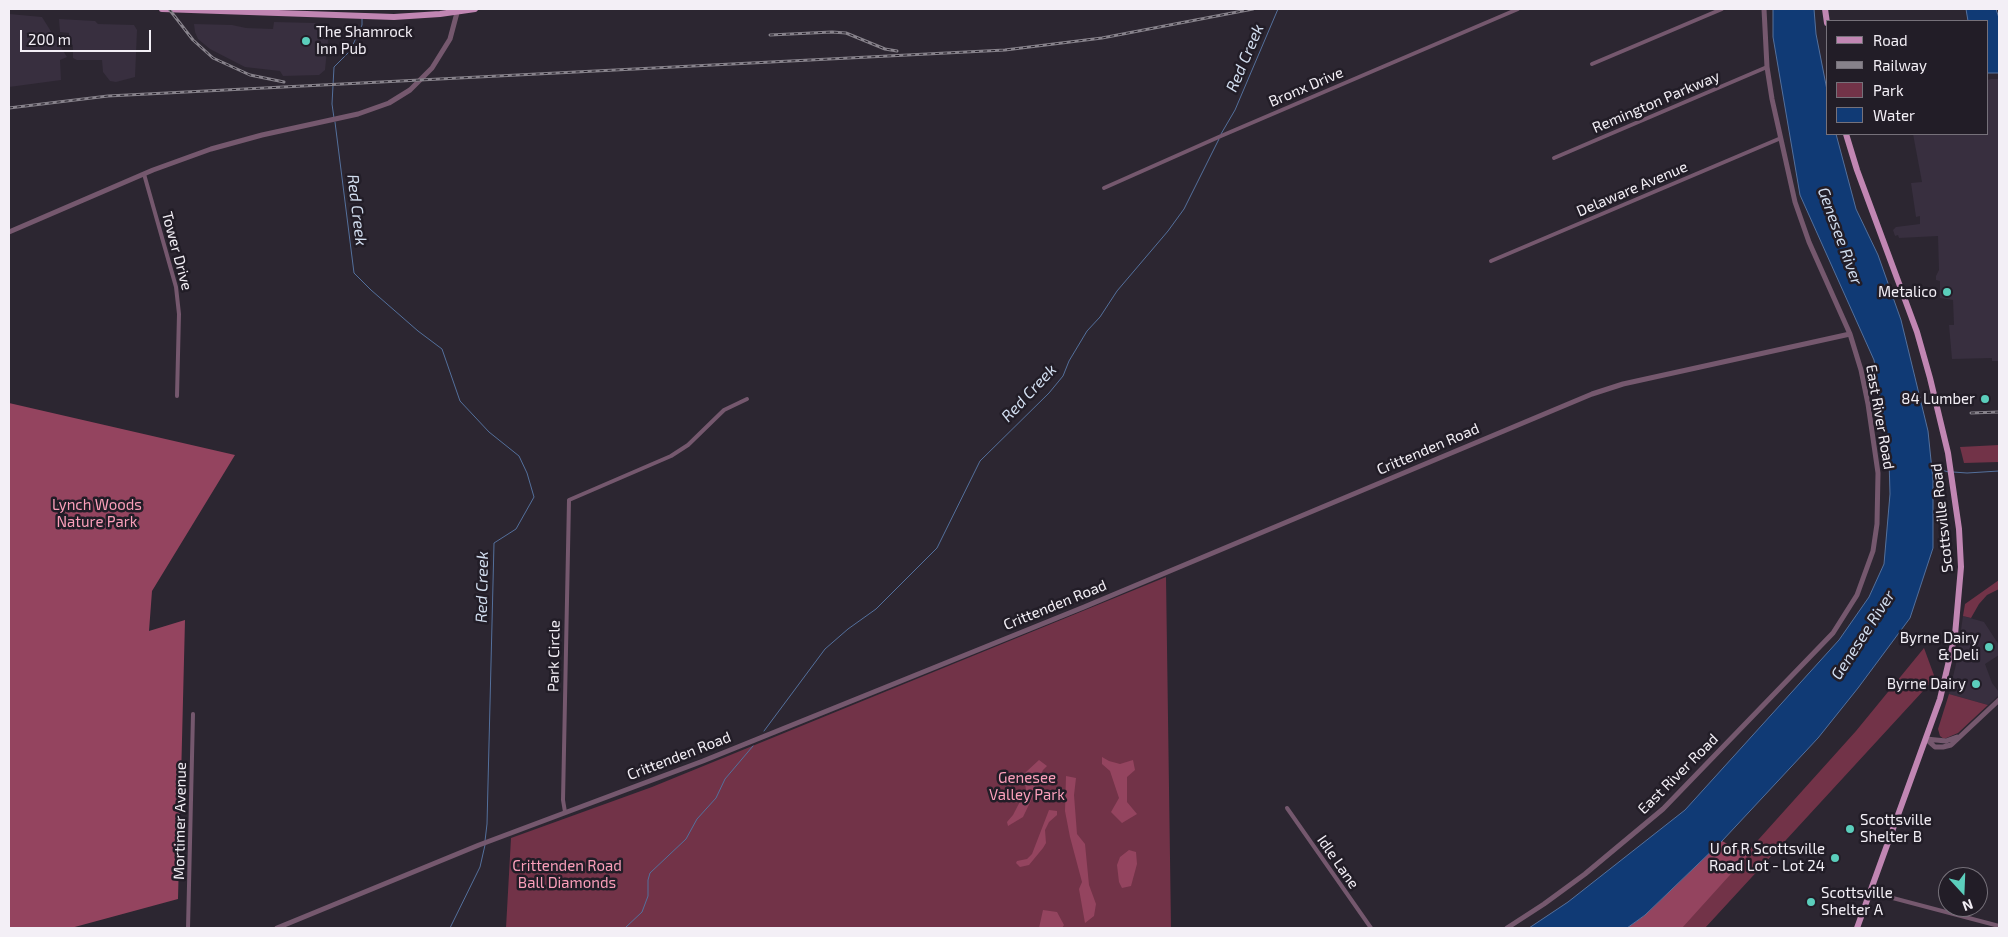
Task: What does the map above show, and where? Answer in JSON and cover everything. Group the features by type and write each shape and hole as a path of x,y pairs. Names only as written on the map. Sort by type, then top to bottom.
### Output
{"main road":[{"path":"162,9 353,16 406,16 475,9"},
{"name":"Scottsville Road","path":"1846,135 1857,170 1917,332 1938,409 1949,465 1960,551 1958,614 1947,675 1926,739 1857,928"}],"street":[{"name":"Bronx Drive","path":"1104,188 1220,136 1518,9"},
{"path":"1592,64 1722,9"},
{"name":"East River Road","path":"1507,928 1585,874 1663,809 1833,634 1846,616 1857,595 1873,551 1878,498 1878,473 1874,436 1861,370 1850,334 1810,242 1795,202 1772,99 1767,67 1764,9"},
{"path":"9,232 144,174 228,143 366,112 389,103 422,80 446,46 458,10"},
{"name":"Remington Parkway","path":"1554,158 1767,67"},
{"name":"Delaware Avenue","path":"1491,261 1781,138"},
{"name":"Tower Drive","path":"144,174 171,268 178,301 177,396"},
{"name":"Crittenden Road","path":"278,928 494,839 703,761 1032,628 1592,394 1631,382 1850,334"},
{"name":"Park Circle","path":"565,812 563,800 569,500 671,456 688,445 724,410 747,399"},
{"path":"1926,739 1935,747 1944,747 1951,744 1999,700"},
{"name":"Mortimer Avenue","path":"188,928 193,714"},
{"name":"Idle Lane","path":"1287,808 1371,928"},
{"path":"1870,892 1999,926"}],"shaded area":[{"path":"9,14 42,17 67,57 60,60 61,80 9,87"},
{"path":"59,19 95,21 98,24 134,25 137,30 135,77 116,82 110,81 103,72 102,60 77,60 73,58 73,45 69,44 69,33 60,32"},
{"path":"274,22 315,23 329,30 325,70 319,75 283,76 280,71 245,67 210,49 198,39 194,24 273,29"},
{"path":"1999,79 1999,361 1992,361 1992,358 1952,359 1949,325 1954,325 1953,300 1940,298 1940,281 1936,280 1939,270 1938,236 1899,238 1898,235 1895,236 1893,230 1896,227 1920,224 1920,216 1916,217 1911,183 1922,182 1913,135 1988,135 1988,80"},
{"path":"1963,616 1984,622 1999,645 1999,655 1985,664 1992,683 1999,692 1999,695 1988,705 1949,694 1956,664"}],"green space":[{"name":"Lynch Woods Nature Park","path":"9,403 235,455 152,591 149,631 185,620 178,899 71,928 9,928"},
{"path":"1999,445 1999,462 1964,463 1960,447"},
{"name":"Genesee Valley Park","path":"1166,577 1171,928 506,928 511,838 652,787"},
{"path":"1999,580 1999,589 1987,595 1971,618 1963,616 1965,604"},
{"path":"1924,648 1935,678 1705,928 1679,928 1856,731"},
{"path":"1949,694 1988,705 1958,733 1944,739 1940,736 1938,729"},
{"path":"1102,757 1120,764 1133,760 1135,770 1127,777 1127,802 1137,814 1122,823 1111,812 1119,798 1110,771 1102,764"},
{"path":"1039,760 1047,766 1038,780 1038,786 1023,817 1008,826 1007,822 1013,815 1026,790 1024,777 1026,772"},
{"path":"1066,776 1076,778 1074,795 1077,834 1085,844 1089,885 1096,904 1094,916 1085,923 1079,889 1082,882 1065,811"},
{"path":"1049,810 1057,811 1057,815 1049,822 1045,830 1046,843 1029,865 1020,867 1016,863 1017,861 1027,859 1032,854"},
{"path":"1722,841 1748,855 1682,928 1627,928 1645,915"},
{"path":"1129,850 1136,852 1137,864 1131,886 1122,888 1119,882 1117,865 1120,857"},
{"path":"1043,910 1057,912 1064,925 1062,928 1039,928"}],"water":[{"name":"Genesee River","path":"1773,9 1814,9 1816,34 1826,85 1826,135 1836,135 1856,209 1878,255 1901,320 1928,431 1933,480 1933,548 1910,618 1858,688 1818,738 1722,841 1645,915 1627,928 1529,928 1568,902 1685,810 1839,640 1869,597 1884,564 1890,494 1889,459 1874,360 1800,195 1773,37"},
{"path":"1966,9 1996,9 1999,18 1999,73 1988,73 1988,20 1968,20"}],"waterway":[{"name":"Red Creek","path":"1221,134 1235,110 1278,9"},
{"name":"Red Creek","path":"334,118 332,104 334,67 350,51 362,25 362,19"},
{"name":"Red Creek","path":"335,122 354,273 418,331 442,349 460,401 489,432 519,456 527,473 534,497 516,529 494,543 485,841"},
{"name":"Red Creek","path":"764,731 825,649 848,629 876,609 937,548 980,461 1049,393 1063,376 1069,361 1087,331 1184,209 1219,139"},
{"path":"1932,468 1949,472"},
{"path":"1953,472 1999,471"},
{"name":"Red Creek","path":"625,928 642,912 648,896 650,873 686,839 697,819 716,798 725,779 753,746"},
{"name":"Red Creek","path":"450,928 480,867 485,845"}],"railway":[{"path":"169,9 193,40 213,58 250,75 284,82"},
{"path":"9,108 108,96 1005,50 1102,38 1253,9"},
{"path":"770,35 846,33 885,49 897,51"},
{"path":"1971,413 1999,412"}],"place":[{"name":"The Shamrock Inn Pub","path":"306,41"},
{"name":"Metalico","path":"1947,292"},
{"name":"84 Lumber","path":"1985,399"},
{"name":"Byrne Dairy & Deli","path":"1989,647"},
{"name":"Byrne Dairy","path":"1976,684"},
{"name":"Scottsville Shelter B","path":"1850,829"},
{"name":"U of R Scottsville Road Lot - Lot 24","path":"1835,858"},
{"name":"Scottsville Shelter A","path":"1811,902"}],"park label":[{"name":"Crittenden Road Ball Diamonds","path":"567,874"}]}
